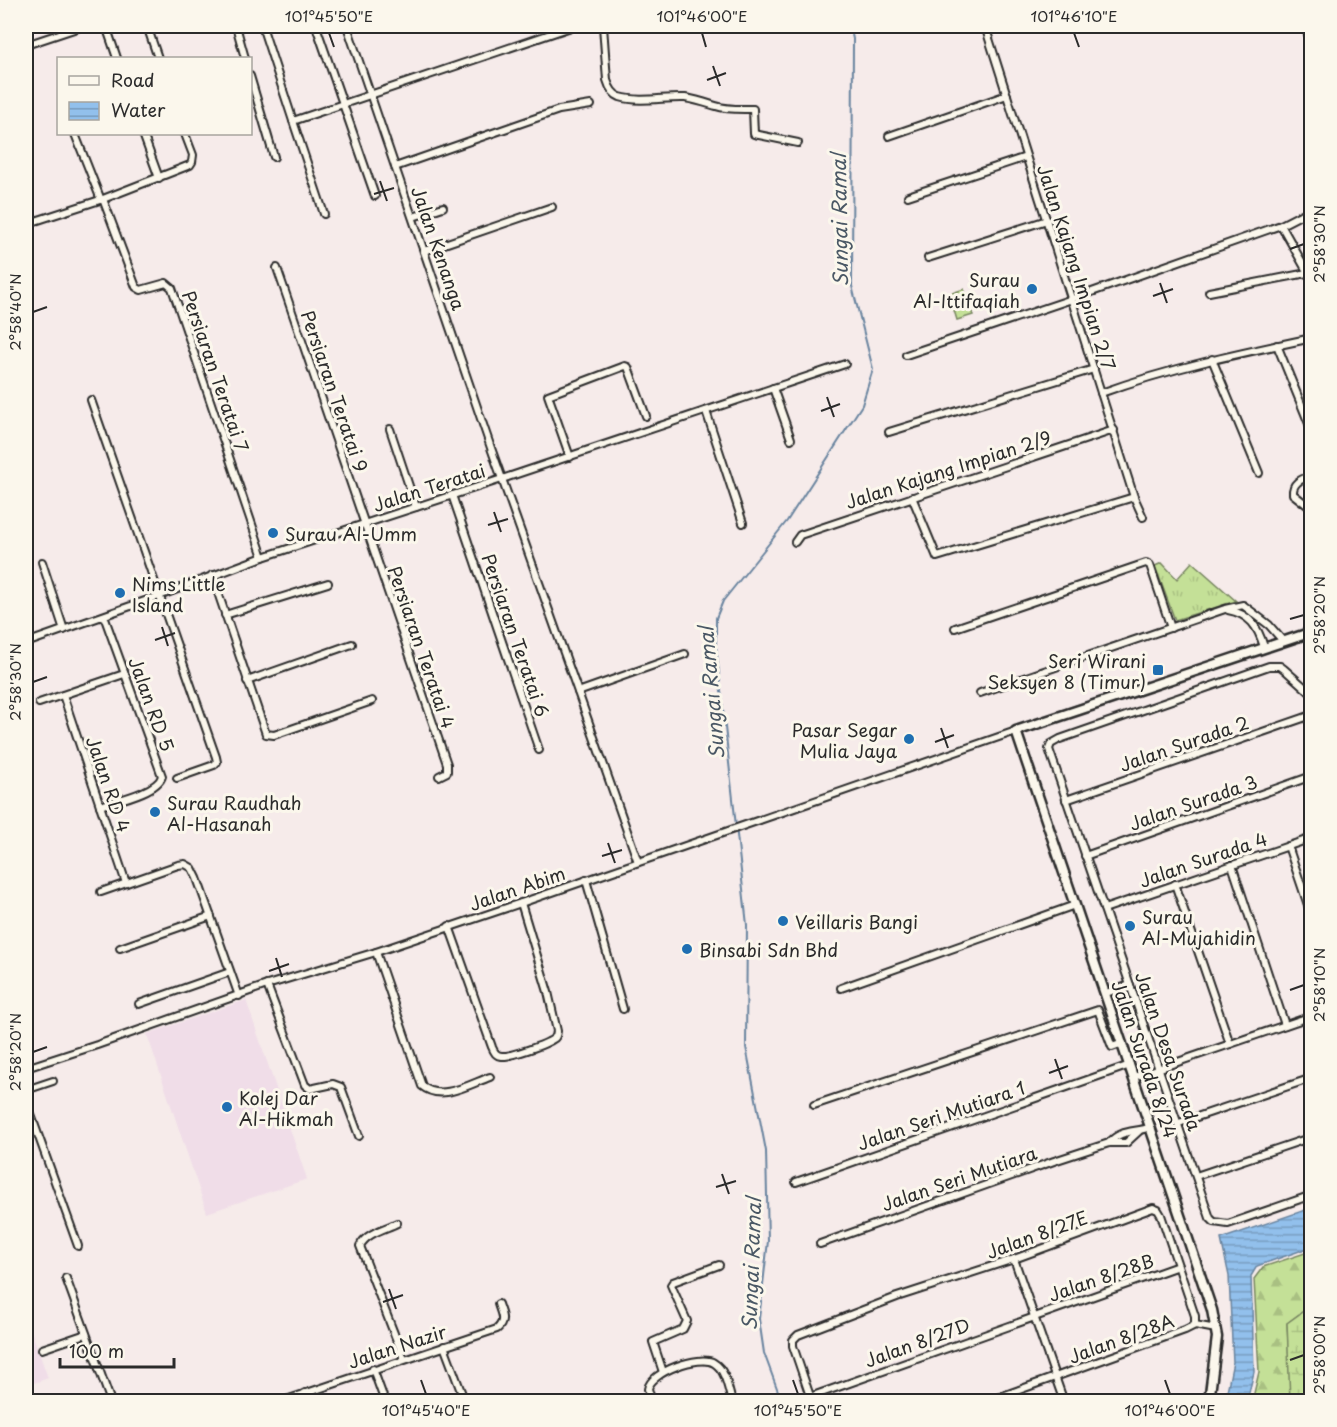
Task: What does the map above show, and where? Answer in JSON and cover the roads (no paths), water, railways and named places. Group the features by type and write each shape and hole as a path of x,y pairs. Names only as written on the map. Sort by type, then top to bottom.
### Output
{"street":[{"path":"26,45 83,26"},
{"path":"106,26 117,57"},
{"path":"147,26 158,57"},
{"path":"236,26 245,57"},
{"path":"262,26 324,214"},
{"path":"316,26 375,196"},
{"name":"Jalan Kenanga","path":"347,26 502,479 638,862"},
{"path":"293,121 574,26"},
{"path":"603,26 607,80 615,94 633,98 682,98 700,100 716,106 753,109 754,134 798,143"},
{"name":"Jalan Kajang Impian 2/7","path":"985,26 1134,497 1143,517"},
{"path":"1306,26 1311,40"},
{"path":"252,83 274,157"},
{"path":"889,136 1007,95"},
{"path":"395,167 559,110 591,105"},
{"path":"75,135 81,154 102,200"},
{"path":"143,135 159,178"},
{"path":"26,224 102,200 159,178 192,162 193,155 185,135"},
{"path":"908,196 1026,157"},
{"name":"Persiaran Teratai 7","path":"102,200 136,287 141,290 166,284 172,288 263,557"},
{"path":"412,217 443,207"},
{"path":"424,251 552,207"},
{"path":"906,355 1281,225 1311,209"},
{"path":"928,258 1047,220"},
{"path":"1281,225 1311,280"},
{"name":"Persiaran Teratai 9","path":"277,268 364,524"},
{"path":"1209,292 1307,273"},
{"path":"1101,393 1212,359 1311,338"},
{"path":"1277,345 1311,431"},
{"path":"1212,359 1259,473"},
{"name":"Jalan Teratai","path":"26,643 159,597 263,557 845,364"},
{"path":"570,457 549,394 625,366 628,367 646,416"},
{"path":"888,432 1094,369"},
{"path":"773,388 790,439"},
{"path":"92,400 217,762 177,777"},
{"path":"706,411 743,523"},
{"path":"390,429 416,507"},
{"name":"Jalan Kajang Impian 2/9","path":"795,542 800,535 1114,430"},
{"path":"1311,475 1296,483 1293,489 1293,494 1311,510"},
{"name":"Persiaran Teratai 6","path":"452,495 539,750"},
{"path":"912,497 937,557 1134,497"},
{"name":"Persiaran Teratai 4","path":"364,524 447,764 447,772 439,776"},
{"path":"42,562 64,630"},
{"path":"955,627 1140,564 1150,565 1171,628"},
{"path":"212,575 266,734 274,735 372,701"},
{"path":"225,615 328,583"},
{"path":"980,693 1225,609 1243,605 1269,625 1283,641"},
{"path":"1225,609 1240,612 1250,620 1259,631 1263,647"},
{"name":"Jalan RD 5","path":"100,806 142,792 158,784 162,776 105,616"},
{"path":"1016,731 1311,632"},
{"path":"247,681 352,644"},
{"path":"578,692 685,654"},
{"name":"Jalan Desa Surada","path":"1311,694 1284,669 1275,665 1060,739 1051,744 1049,753 1179,1123 1207,1210 1214,1222 1221,1224 1236,1222 1311,1195"},
{"path":"39,703 124,674"},
{"name":"Jalan RD 4","path":"63,695 126,883"},
{"name":"Jalan Surada 2","path":"1066,800 1311,715"},
{"name":"Jalan Abim","path":"26,1068 267,985 376,952 521,903 1016,731"},
{"name":"Jalan Surada 8/24","path":"1016,731 1203,1280 1216,1329 1216,1356 1209,1401"},
{"name":"Jalan Surada 3","path":"1085,856 1311,776"},
{"name":"Jalan Surada 4","path":"1104,909 1311,838"},
{"path":"1288,846 1311,917"},
{"path":"101,892 177,865 185,864 192,868 239,996"},
{"path":"1232,865 1285,1025"},
{"path":"586,880 623,1008"},
{"path":"1175,884 1230,1044"},
{"path":"449,926 492,1047 497,1055 512,1054 551,1041 557,1031 548,992 521,903"},
{"path":"841,988 1075,905"},
{"path":"120,948 211,916"},
{"path":"376,952 422,1086 435,1093 451,1091 490,1077"},
{"path":"139,1004 230,972"},
{"path":"267,985 305,1085 310,1089 333,1084 341,1087 359,1136"},
{"path":"1106,993 1131,985"},
{"path":"814,1105 1098,1010 1112,1047 1123,1043"},
{"path":"1134,1077 1311,1016"},
{"name":"Jalan Seri Mutiara 1","path":"796,1182 1130,1065"},
{"path":"1179,1123 1311,1078"},
{"path":"26,1090 52,1081"},
{"path":"26,1101 78,1246"},
{"name":"Jalan Seri Mutiara","path":"820,1244 1109,1143 1123,1132 1139,1131 1151,1127"},
{"name":"Jalan Seri Mutiara","path":"1109,1143 1126,1143 1139,1131"},
{"path":"1196,1176 1311,1137"},
{"name":"Jalan 8/27E","path":"811,1399 793,1346 793,1340 807,1331 1153,1208 1161,1215 1196,1325"},
{"path":"397,1223 369,1235 360,1246 404,1359"},
{"path":"1014,1258 1064,1401"},
{"path":"663,1372 653,1342 683,1329 687,1321 671,1286 674,1282 719,1265"},
{"name":"Jalan 8/28B","path":"1034,1317 1178,1266"},
{"path":"66,1278 111,1401"},
{"name":"Jalan Nazir","path":"280,1401 497,1329 501,1326 503,1318 498,1304"},
{"name":"Jalan 8/27D","path":"811,1399 1034,1317"},
{"path":"1196,1325 1216,1329"},
{"name":"Jalan 8/28A","path":"986,1401 1056,1378 1196,1325"},
{"path":"42,1349 86,1334"},
{"path":"444,1346 465,1401"},
{"path":"652,1401 648,1389 649,1384 657,1376 701,1360 713,1362 722,1371 732,1401"},
{"path":"373,1369 385,1401"},
{"path":"305,1393 308,1401"}],"water":[{"path":"1311,1208 1311,1247 1257,1266 1251,1276 1254,1372 1247,1401 1225,1401 1233,1362 1229,1276 1221,1239"}],"waterway":[{"name":"Sungai Ramal","path":"782,1402 764,1353 759,1319 768,1241 766,1151 746,1047 747,925 716,646 716,618 723,601 787,521 862,405 873,369 852,286 853,39 850,26"}],"place":[{"name":"Surau Al-Ittifaqiah","path":"1032,289"},
{"name":"Surau Al-Umm","path":"273,533"},
{"name":"Nims Little Island","path":"120,593"},
{"name":"Seri Wirani Seksyen 8 (Timur)","path":"1158,670"},
{"name":"Pasar Segar Mulia Jaya","path":"909,739"},
{"name":"Surau Raudhah Al-Hasanah","path":"155,812"},
{"name":"Veillaris Bangi","path":"783,921"},
{"name":"Surau Al-Mujahidin","path":"1130,926"},
{"name":"Binsabi Sdn Bhd","path":"687,949"},
{"name":"Kolej Dar Al-Hikmah","path":"227,1107"}]}
